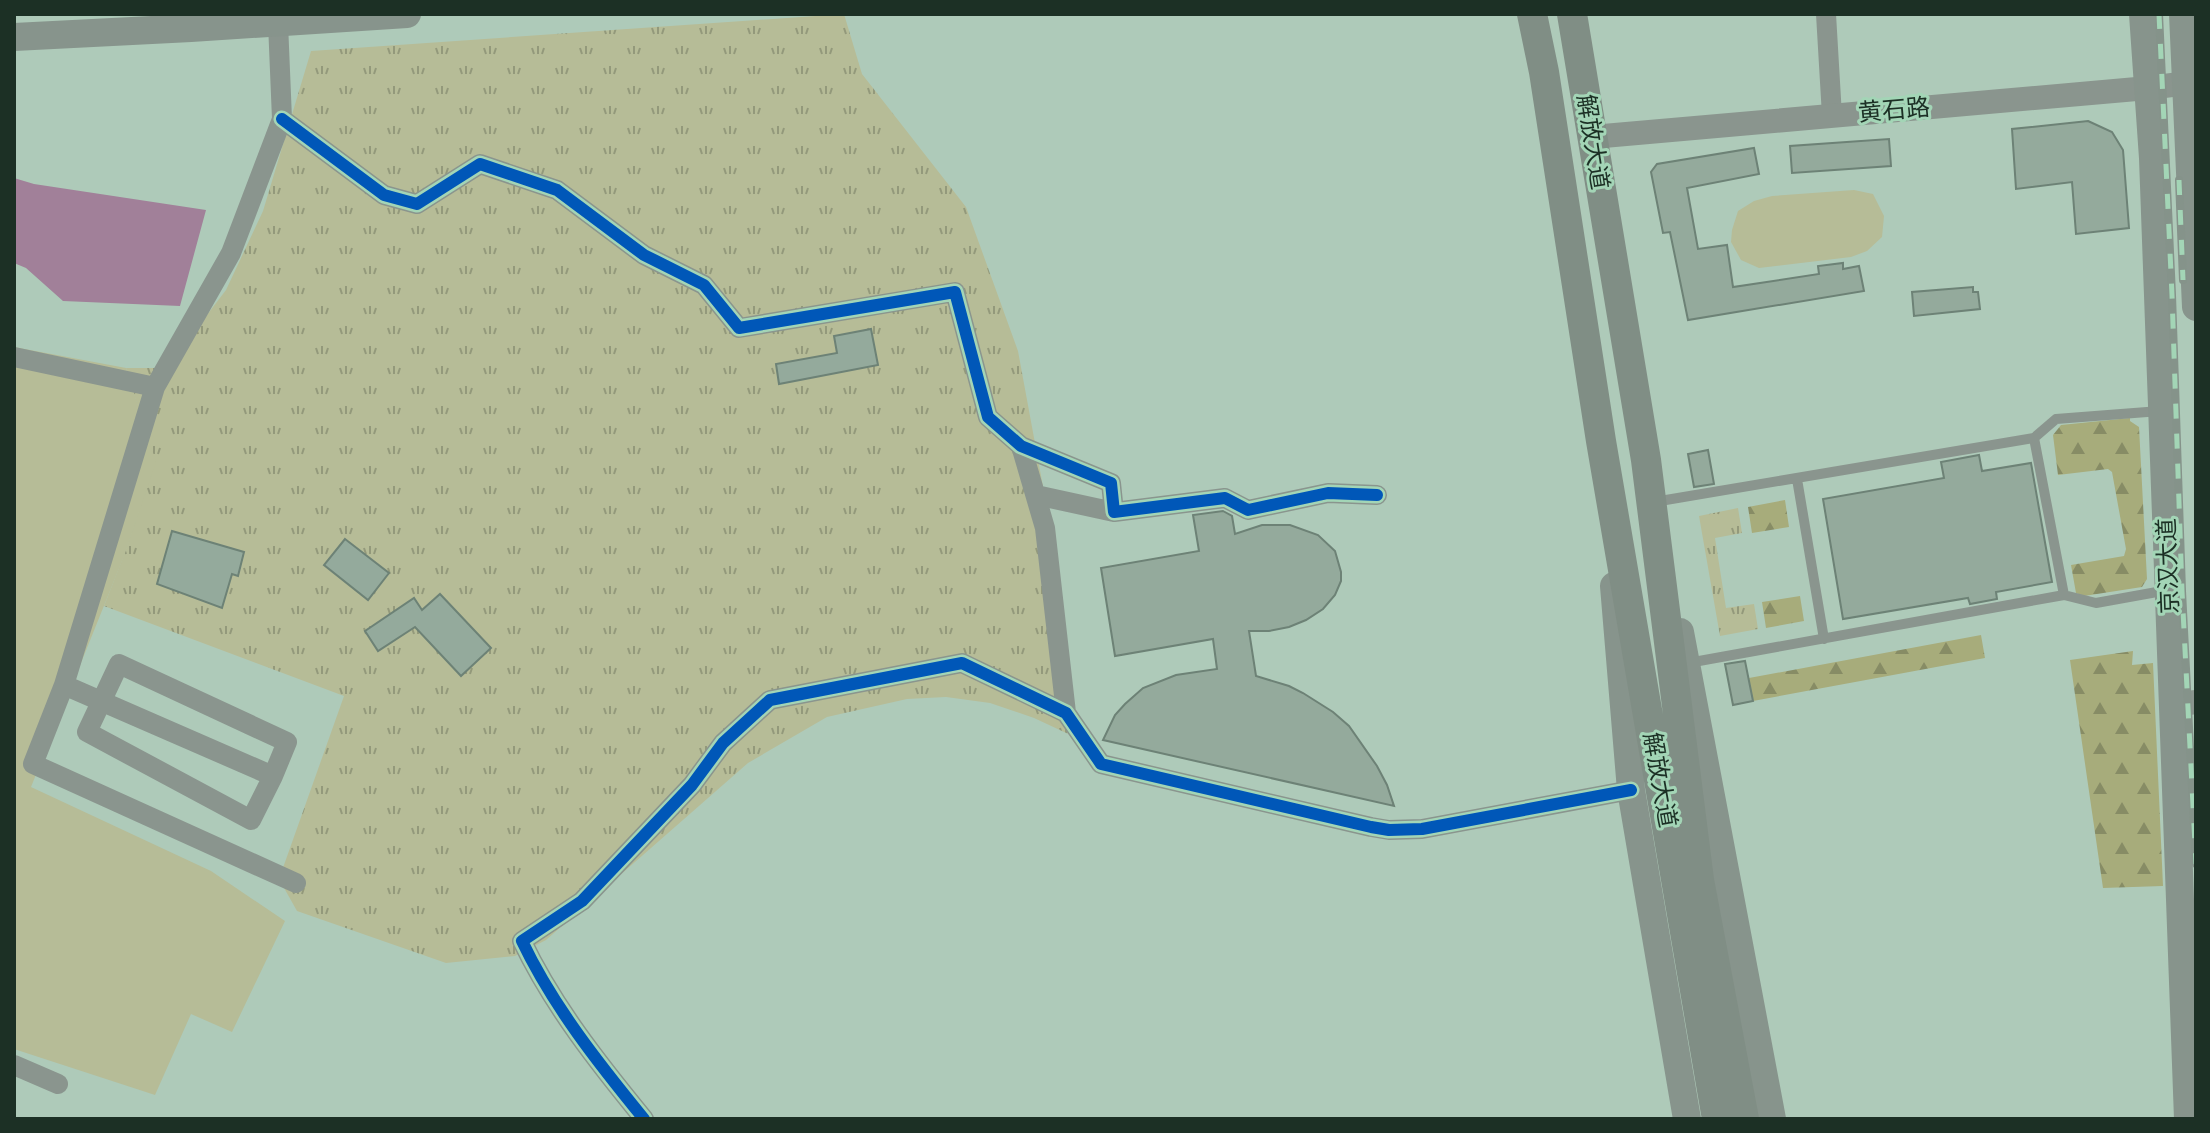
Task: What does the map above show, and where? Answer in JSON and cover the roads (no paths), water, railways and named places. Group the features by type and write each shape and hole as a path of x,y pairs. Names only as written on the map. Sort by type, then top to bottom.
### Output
{"main road":[{"path":"14,37 407,14"},
{"name":"解放大道","path":"1532,14 1544,72 1601,441 1717,1119"},
{"name":"解放大道","path":"1572,14 1646,460 1772,1119"},
{"name":"京汉大道","path":"2143,14 2153,158 2169,590 2184,703 2188,1119"},
{"path":"2183,14 2190,82 2196,307"},
{"name":"解放大道","path":"1601,441 1631,790 1687,1119"},
{"name":"解放大道","path":"1646,460 1699,880 1744,1119"}],"street":[{"path":"1826,14 1832,116"},
{"path":"278,23 282,119 231,253 155,387 64,685 33,764 296,883"},
{"name":"黄石路","path":"1592,137 2190,82"},
{"path":"282,119 384,195 417,204 480,164 557,190 644,255 704,285 739,328 955,292 988,417 1021,446 1111,483 1114,512"},
{"path":"14,357 155,387"},
{"path":"1021,446 1045,528 1066,713 1101,764 1389,830 1422,829 1631,790"},
{"path":"1036,495 1114,512 1225,498 1248,510 1328,493 1377,495"},
{"path":"644,1119 604,1070 537,971 522,941 582,901 692,785 723,743 770,700 962,663 1066,713"},
{"path":"119,664 287,742 273,776 251,820 87,732 119,664"},
{"path":"64,685 273,776"},
{"path":"14,1065 58,1084"}],"lane":[{"path":"1654,502 2034,438 2056,419 2162,410"},
{"path":"2034,438 2064,595"},
{"path":"1797,479 1824,639"},
{"path":"1686,664 2064,595 2096,603 2169,590"}],"railway":[{"path":"2159,14 2196,864"},
{"path":"2179,180 2183,280"}]}
